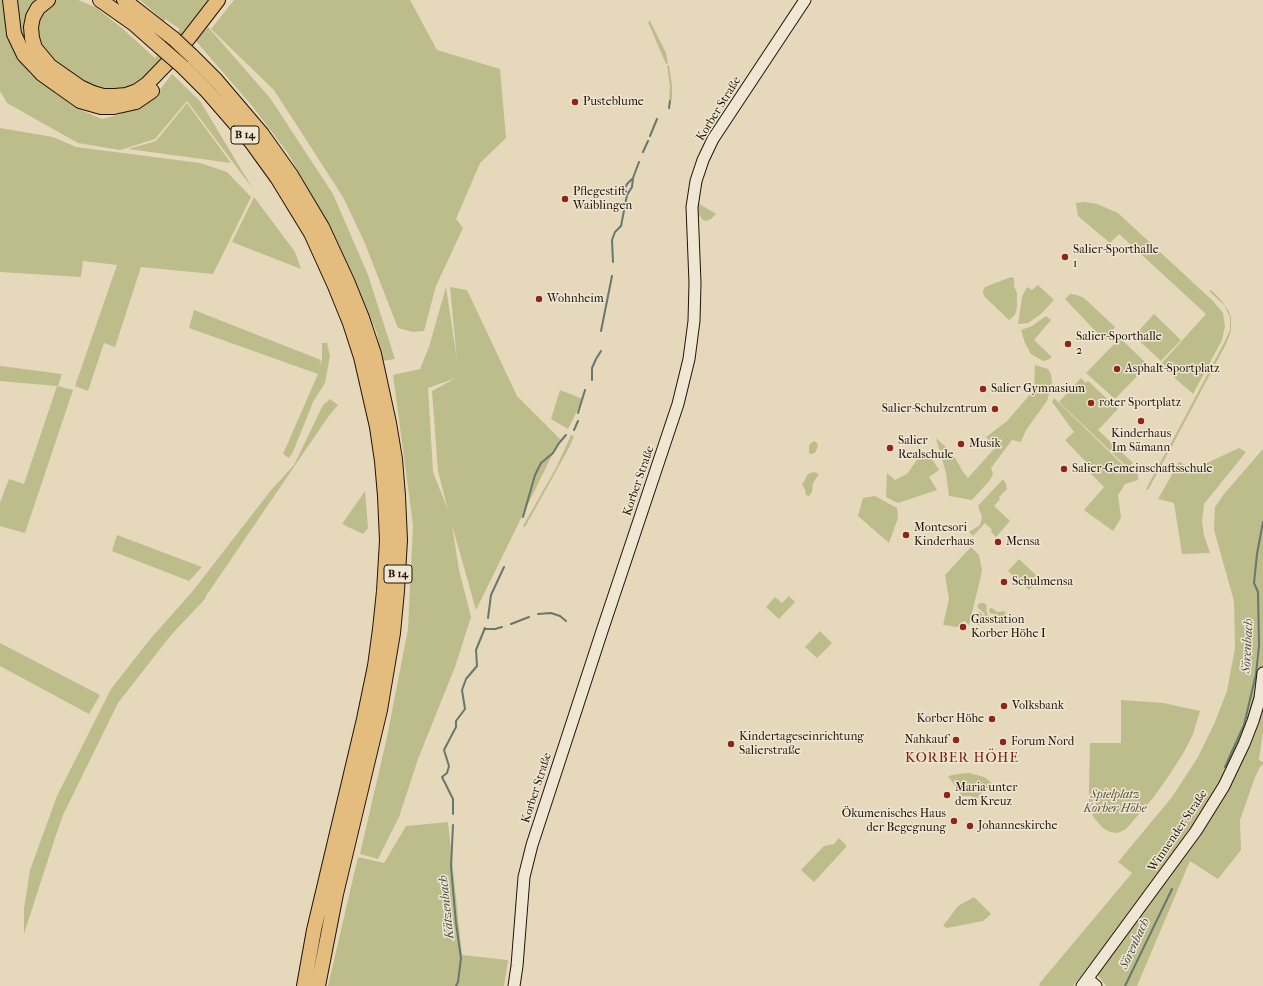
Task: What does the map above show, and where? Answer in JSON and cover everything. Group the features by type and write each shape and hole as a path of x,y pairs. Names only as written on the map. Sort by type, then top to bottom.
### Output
{"highway":[{"path":"10,0 14,34 24,55 42,74 80,101 101,107 126,105 144,97 158,83 181,54 218,0"},
{"path":"48,0 38,8 33,17 31,27 35,48 50,66 80,87 93,93 103,96 115,96 126,95 137,91 181,54"},
{"path":"90,0 127,19"},
{"name":"B 14","path":"100,0 127,19 160,47 181,54 216,80 262,134 291,175 322,227 362,318 374,354 390,423 395,459 400,540 393,633 380,710 333,907 318,986"},
{"name":"B 14","path":"124,0 162,29 206,90 252,142 278,179 314,239 350,323 361,357 377,427 385,496 386,541 384,591 380,629 375,666 364,719 314,930 304,986"},
{"path":"134,0 162,29"}],"street":[{"name":"Korber Straße","path":"514,986 524,877 532,845 678,404 689,359 694,321 695,283 692,207 696,181 703,160 713,139 805,0"},
{"name":"Winnender Straße","path":"1089,984 1187,844 1220,792 1244,744 1260,698 1263,673"}],"green space":[{"path":"0,0 4,0 9,35 30,74 74,107 102,119 118,115 152,100 172,74 200,101 253,189 187,101 155,139 120,150 78,143 7,103 0,91"},
{"path":"13,0 43,0 35,8 37,58 122,104 25,53"},
{"path":"56,0 78,0 95,7 122,28 155,58 180,29 165,19 164,21 140,0 211,0 145,83 104,94 47,58 34,32 35,23 49,4"},
{"path":"234,0 410,0 437,50 500,69 506,138 480,163 456,219 463,228 436,286 424,331 413,332 398,328 364,241 343,197 274,90 211,29"},
{"path":"650,21 666,53 668,63 666,64 648,22"},
{"path":"208,27 270,98 333,194 368,275 395,359 382,361 377,333 336,240 314,198 287,152 253,107 195,40"},
{"path":"669,65 672,100 669,100 670,86 667,66"},
{"path":"187,103 231,163 128,149 156,141"},
{"path":"0,128 53,137 76,147 200,163 227,172 251,197 213,274 141,267 115,347 104,343 88,391 75,386 117,265 83,261 81,277 0,272"},
{"path":"254,197 295,252 301,269 232,242"},
{"path":"1085,202 1097,204 1118,213 1213,301 1223,313 1225,326 1222,340 1193,394 1160,365 1206,314 1119,234 1110,243 1078,216 1076,203"},
{"path":"698,203 716,214 711,219 706,221 703,220 697,213"},
{"path":"1011,277 1014,278 1014,286 1017,293 1017,307 1015,315 1009,320 984,296 983,291 985,287"},
{"path":"1038,285 1054,300 1041,314 1028,323 1018,324 1022,297 1027,287 1032,290"},
{"path":"446,287 457,360 450,287 467,290 517,396 560,439 476,610 452,525 459,570 471,617 455,667 418,759 399,817 378,859 360,854 387,737 408,629 413,525 393,375 420,369 429,347","holes":["456,378 432,391 438,471 448,510 433,472 428,388"]},
{"path":"1211,290 1221,300 1228,310 1231,317 1231,331 1226,344 1172,446 1170,445 1230,330 1230,317 1225,306 1209,291"},
{"path":"1070,294 1084,298 1115,327 1105,341 1065,299"},
{"path":"194,310 321,360 319,369 322,360 322,343 327,343 330,356 325,383 313,402 293,452 289,458 283,454 318,374 189,328"},
{"path":"1154,314 1181,340 1161,361 1134,336"},
{"path":"1046,316 1051,320 1034,340 1052,357 1043,361 1031,354 1025,343 1021,330 1032,326"},
{"name":"Asphalt-Sportplatz","path":"1120,338 1148,365 1115,399 1086,373"},
{"path":"1035,365 1048,369 1051,374 1052,383 1047,401 1026,430 1021,442 1012,440 991,468 993,474 990,480 972,500 949,496 946,473 936,438 953,454 968,478 995,448 986,437 1007,421 1034,390"},
{"path":"0,366 62,374 58,386 73,390 25,533 0,526 0,503 9,479 24,484 57,386 0,381"},
{"name":"roter Sportplatz","path":"1081,378 1086,383 1088,381 1118,409 1098,430 1133,463 1128,468 1059,402"},
{"path":"560,390 583,399 568,429 551,419"},
{"path":"1054,398 1127,469 1138,465 1138,480 1125,484 1118,495 1121,518 1113,531 1084,510 1104,487 1085,468 1087,463 1065,440 1074,432 1052,402"},
{"path":"330,399 338,405 328,417 205,599 171,635 118,703 63,815 24,934 24,909 30,870 57,796 111,689 151,638 192,592 272,489 294,465 323,405"},
{"path":"571,435 574,436 570,446 525,527 523,526 556,468"},
{"path":"814,441 818,446 815,453 811,454 809,453 809,446"},
{"path":"1239,448 1246,452 1204,504 1202,522 1204,535 1210,553 1182,554 1174,503 1158,499 1179,462 1194,469"},
{"path":"1263,449 1263,731 1259,760 1263,762 1263,764 1255,777 1240,820 1241,850 1218,879 1190,861 1137,986 1106,986 1090,965 1073,986 1040,986 1039,984 1132,873 1118,862 1172,797 1198,757 1215,722 1227,691 1235,648 1234,601 1214,530 1215,507 1224,494"},
{"path":"1166,452 1168,453 1148,490 1146,489"},
{"path":"921,454 932,459 939,470 929,477 937,490 898,503 886,497 887,473 895,480 907,474"},
{"path":"814,472 819,474 813,483 812,492 809,496 806,495 805,489 802,485 808,474"},
{"path":"1003,479 1007,489 999,497 1000,499 994,506 1010,521 996,537 985,523 973,536 969,532 980,525 982,517 978,506"},
{"path":"365,491 368,528 363,534 342,524"},
{"path":"875,496 897,508 898,518 889,543 858,516 863,498"},
{"path":"117,535 202,567 189,581 112,551"},
{"path":"971,547 979,555 982,570 969,625 964,621 957,627 943,625 949,599 945,575"},
{"path":"1019,559 1039,578 1029,590 1008,571"},
{"path":"789,596 795,602 779,619 766,607 775,597 782,603"},
{"path":"980,603 986,604 987,613 996,620 993,624 989,624 986,621 984,613 977,606"},
{"path":"990,608 997,612 1004,611 1006,613 1003,625 1000,624 998,621 999,618 996,615 990,613"},
{"path":"978,612 983,615 984,621 978,625 976,623"},
{"path":"820,631 832,643 817,658 805,647"},
{"path":"0,643 100,695 89,714 0,666"},
{"name":"Spielplatz Korber Höhe","path":"1121,700 1163,703 1200,711 1193,734 1184,752 1168,777 1153,798 1126,829 1118,833 1110,832 1103,828 1094,818 1089,808 1090,743 1121,743"},
{"path":"969,773 984,777 992,783 977,798 962,796 948,776"},
{"path":"448,822 462,955 508,960 504,986 328,986 358,857 384,863 406,826"},
{"path":"839,838 847,846 814,882 801,870 824,846 834,844"},
{"path":"974,897 991,914 983,921 947,928 943,926 958,906"}],"waterway":[{"path":"669,108 670,101"},
{"name":"Kätzenbach","path":"650,136 657,119"},
{"name":"Kätzenbach","path":"643,152 648,141"},
{"name":"Kätzenbach","path":"613,262 612,240 615,232 621,226 627,195 632,187 633,178 639,162"},
{"name":"Kätzenbach","path":"627,195 625,188 632,179"},
{"name":"Kätzenbach","path":"601,331 612,276"},
{"name":"Kätzenbach","path":"592,380 592,368 601,351"},
{"name":"Kätzenbach","path":"578,413 585,390"},
{"name":"Kätzenbach","path":"574,430 578,421"},
{"name":"Kätzenbach","path":"523,517 535,475 541,463 553,453 566,435"},
{"name":"Sörenbach","path":"1225,767 1244,725 1256,674 1259,646 1258,592 1254,583 1257,554 1263,522"},
{"name":"Kätzenbach","path":"488,618 491,595 504,567"},
{"path":"538,614 551,613 560,616 566,621"},
{"path":"511,624 529,617"},
{"path":"484,629 495,629 502,627"},
{"name":"Kätzenbach","path":"453,814 453,799 442,777 447,773 449,766 444,750 456,727 456,721 465,709 462,690 466,679 477,666 476,650 485,628"},
{"name":"Kätzenbach","path":"453,825 451,867 461,958 458,982 456,986"},
{"name":"Sörenbach","path":"1125,986 1172,889"}],"place":[{"name":"Pusteblume","path":"575,102"},
{"name":"Pflegestift Waiblingen","path":"565,199"},
{"name":"Salier-Sporthalle 1","path":"1065,257"},
{"name":"Wohnheim","path":"539,299"},
{"name":"Salier-Sporthalle 2","path":"1068,344"},
{"name":"Asphalt-Sportplatz","path":"1117,369"},
{"name":"Salier Gymnasium","path":"983,389"},
{"name":"roter Sportplatz","path":"1091,403"},
{"name":"Salier-Schulzentrum","path":"995,409"},
{"name":"Kinderhaus Im Sämann","path":"1141,421"},
{"name":"Musik","path":"961,444"},
{"name":"Salier Realschule","path":"890,448"},
{"name":"Salier-Gemeinschaftsschule","path":"1064,469"},
{"name":"Montesori Kinderhaus","path":"906,535"},
{"name":"Mensa","path":"998,542"},
{"name":"Schulmensa","path":"1004,582"},
{"name":"Gasstation Korber Höhe I","path":"963,627"},
{"name":"Volksbank","path":"1004,706"},
{"name":"Korber Höhe","path":"992,719"},
{"name":"Nahkauf","path":"956,740"},
{"name":"Forum Nord","path":"1003,742"},
{"name":"Kindertageseinrichtung Salierstraße","path":"731,744"},
{"name":"Maria unter dem Kreuz","path":"947,795"},
{"name":"Ökumenisches Haus der Begegnung","path":"954,821"},
{"name":"Johanneskirche","path":"970,826"}],"district":[{"name":"KORBER HÖHE","path":"962,759"}]}
